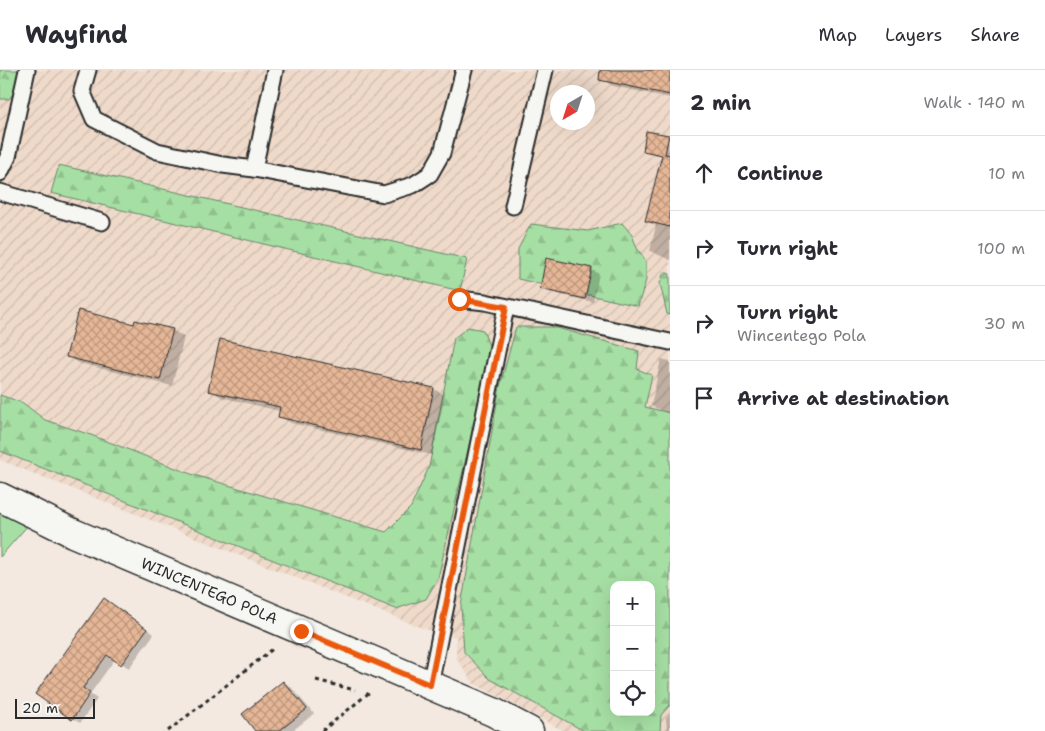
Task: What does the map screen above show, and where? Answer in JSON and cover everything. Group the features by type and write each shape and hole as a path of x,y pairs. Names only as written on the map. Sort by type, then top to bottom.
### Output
{"street":[{"name":"WINCENTEGO POLA","path":"0,497 72,533 493,712 529,731"}],"lane":[{"path":"0,173 8,157 7,120 27,70"},
{"path":"88,70 82,91 94,119 157,150 222,165 254,169 384,194 413,185 430,174 442,153 464,70"},
{"path":"254,169 274,70"},
{"path":"513,206 545,70"},
{"path":"0,192 102,222"},
{"path":"459,299 506,307 670,342"},
{"path":"430,685 506,307"}],"path":[{"path":"168,731 282,642 293,627"},
{"path":"316,680 354,690"},
{"path":"322,731 370,692"}],"shaded area":[{"path":"0,70 670,70 670,731 564,731 473,683 456,658 456,637 422,628 0,460"}],"green space":[{"path":"0,70 21,70 16,90 9,99 0,99"},
{"path":"59,165 467,259 460,291 51,193"},
{"path":"622,223 632,235 637,248 646,261 646,280 638,306 518,279 518,249 531,224 588,231"},
{"path":"664,272 670,274 670,315 667,314 660,283"},
{"path":"468,327 483,330 491,351 438,578 426,599 396,609 0,451 0,395 23,403 45,420 91,435 191,474 386,532 411,507 429,467 454,338"},
{"path":"516,327 554,327 639,351 637,369 652,375 645,407 670,413 670,705 661,715 660,731 584,731 490,679 464,652 461,606 500,386"},
{"path":"0,510 29,524 0,557"}],"building":[{"path":"600,70 670,70 670,95 599,80"},
{"path":"646,131 669,135 665,154 670,155 670,227 645,221 662,155 643,151"},
{"path":"546,258 592,268 585,299 540,289"},
{"path":"78,310 134,324 135,320 173,329 160,380 66,357"},
{"path":"220,339 434,388 421,450 278,417 280,407 208,391"},
{"path":"104,598 147,629 121,665 107,655 83,688 90,693 72,720 35,694"},
{"path":"283,681 307,709 279,731 255,731 242,714"}],"route":[{"path":"301,631 430,685 506,307 459,299"}]}
